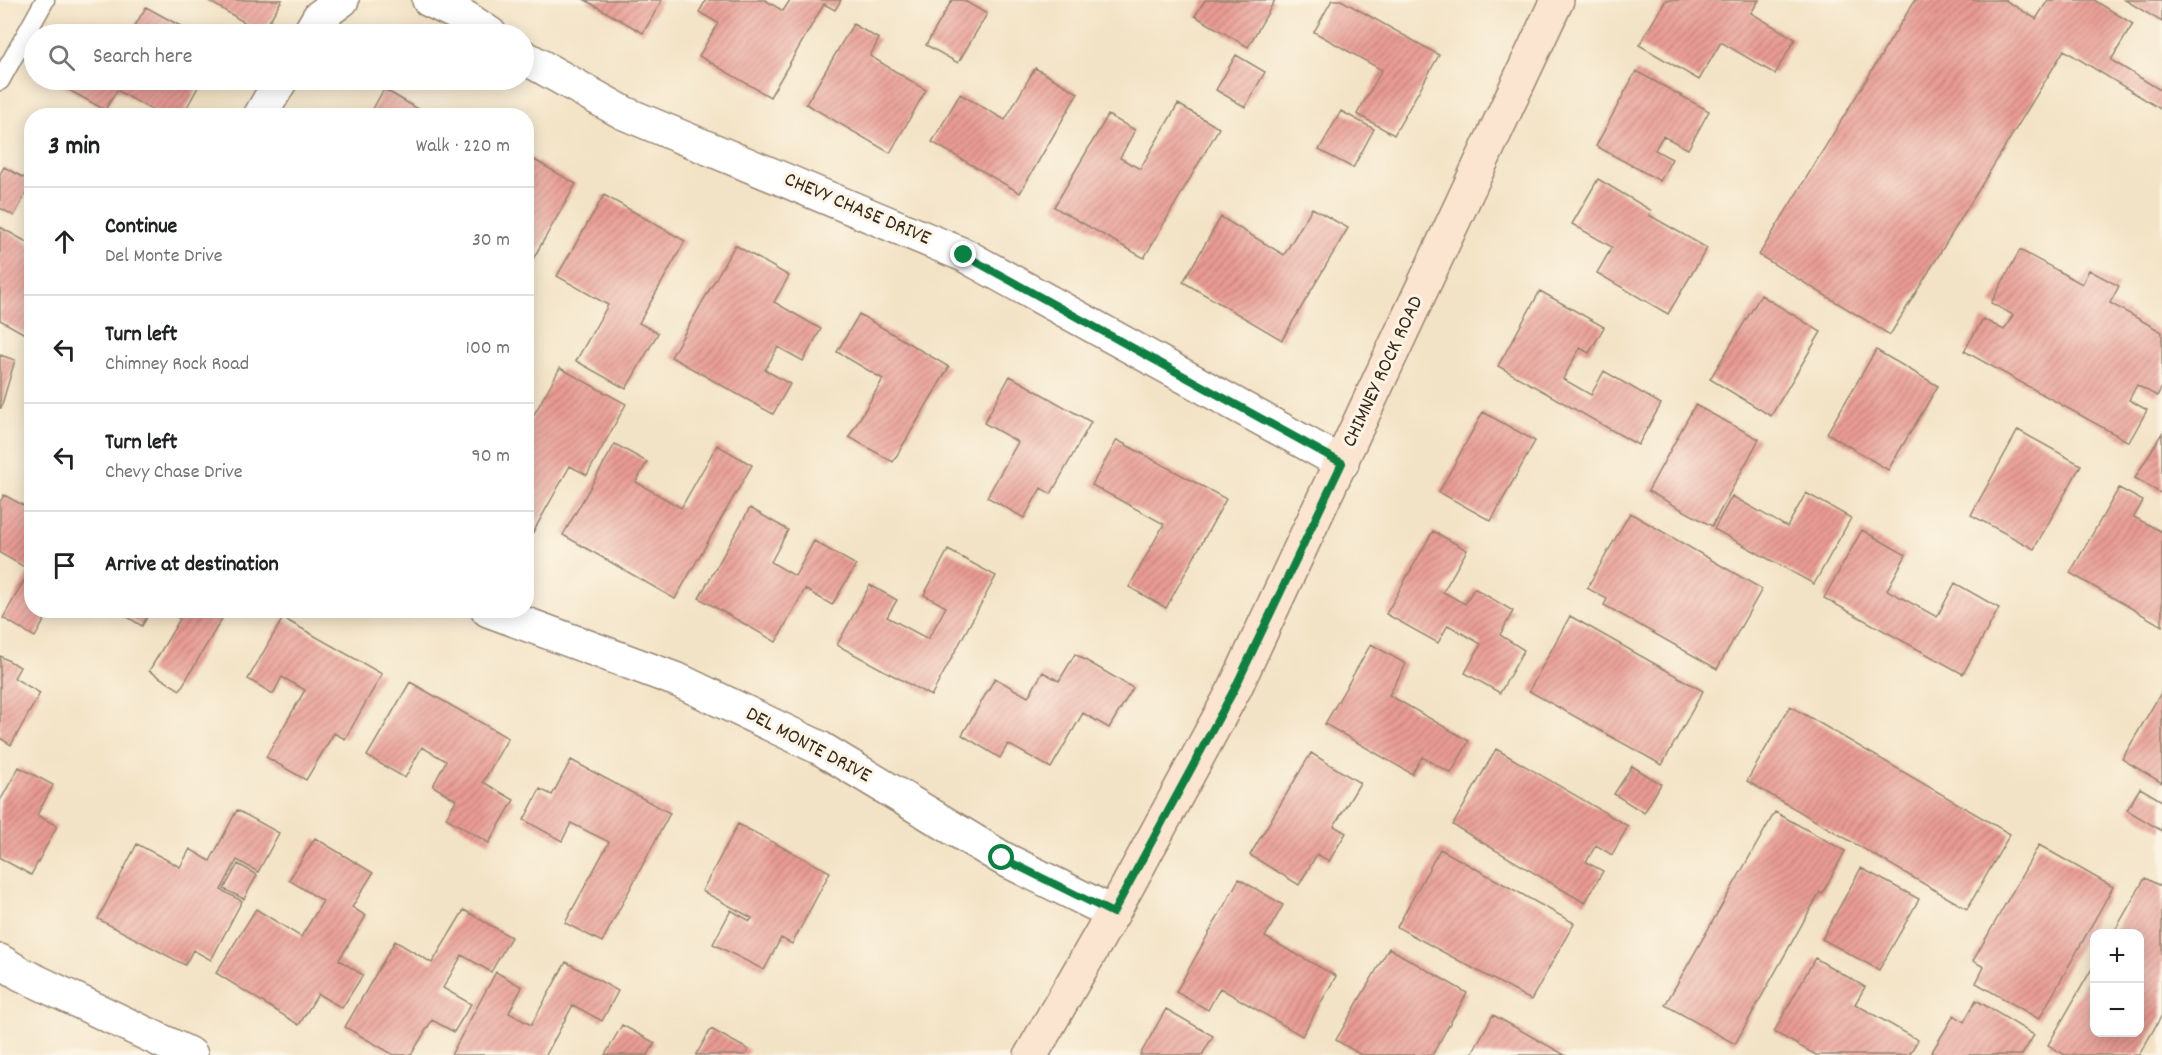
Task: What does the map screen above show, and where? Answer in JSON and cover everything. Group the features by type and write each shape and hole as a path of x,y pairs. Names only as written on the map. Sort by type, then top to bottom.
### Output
{"main road":[{"name":"CHIMNEY ROCK ROAD","path":"1031,1055 1113,913 1235,688 1557,0"}],"street":[{"path":"315,24 319,17 342,0"},
{"path":"429,0 475,24"},
{"name":"CHEVY CHASE DRIVE","path":"534,63 624,113 964,255 1342,463"},
{"path":"265,108 275,90"},
{"name":"DEL MONTE DRIVE","path":"510,618 680,681 820,748 1002,858 1113,913"},
{"path":"0,961 21,974 191,1055"}],"lane":[{"path":"32,24 45,0"},
{"path":"0,81 24,38"}],"building":[{"path":"207,0 282,0 267,24 247,24"},
{"path":"585,0 662,0 643,33"},
{"path":"706,0 765,0 783,11 790,0 841,0 835,10 824,4 770,97 699,56 718,23 699,12"},
{"path":"952,0 963,0 987,14 958,63 926,45"},
{"path":"1205,0 1275,0 1248,47 1195,16"},
{"path":"1332,0 1341,0 1439,55 1394,135 1357,114 1382,70 1314,32"},
{"path":"1666,0 1759,0 1751,13 1795,39 1775,74 1721,42 1699,80 1639,45"},
{"path":"1915,0 2005,0 2036,19 2048,0 2094,0 2133,24 2111,60 2162,91 2162,110 2064,50 1890,335 1759,255"},
{"path":"2125,0 2162,0 2162,22"},
{"path":"146,7 177,24 136,24"},
{"path":"853,24 879,39 870,56 926,90 890,153 806,104"},
{"path":"1236,55 1265,72 1245,107 1216,90"},
{"path":"1035,68 1078,93 1020,193 932,142 960,94 1005,120"},
{"path":"1636,71 1709,111 1688,149 1663,136 1655,150 1672,159 1660,181 1596,146"},
{"path":"69,90 117,90 106,108 101,108"},
{"path":"117,90 196,90 186,108 148,108"},
{"path":"383,90 386,90 416,108 373,108"},
{"path":"1178,104 1219,128 1144,258 1054,207 1108,115 1135,130 1120,158 1140,169"},
{"path":"1341,111 1374,129 1353,168 1319,150"},
{"path":"534,160 576,184 534,257"},
{"path":"4,167 24,178 24,197 14,216 0,208 0,174"},
{"path":"1598,179 1652,211 1649,215 1707,248 1668,314 1597,273 1612,247 1572,224"},
{"path":"604,195 685,241 639,323 658,333 626,389 576,361 608,305 557,276"},
{"path":"1312,208 1348,228 1282,340 1183,282 1221,217 1284,255"},
{"path":"0,227 24,240 24,334 0,320"},
{"path":"735,245 789,276 774,302 821,329 803,361 778,347 765,370 790,384 773,414 671,357"},
{"path":"2020,250 2082,284 2089,270 2119,286 2110,303 2162,332 2162,387 2157,396 2137,385 2129,400 2147,410 2129,442 1964,351 1983,319 2004,330 2013,315 1991,303"},
{"path":"1540,291 1604,327 1589,353 1580,348 1563,379 1591,395 1604,371 1661,404 1638,445 1498,366"},
{"path":"1761,295 1821,332 1771,416 1710,379"},
{"path":"859,314 949,367 893,462 849,437 883,379 837,352"},
{"path":"1876,350 1938,386 1888,470 1827,433"},
{"path":"0,355 15,360 1,408 0,408"},
{"path":"560,368 626,404 587,475 570,466 534,530 534,415"},
{"path":"1010,376 1091,422 1051,494 1041,488 1024,518 987,497 1018,442 984,423"},
{"path":"1695,405 1759,439 1712,526 1648,491"},
{"path":"1483,412 1535,441 1491,521 1439,492"},
{"path":"2018,430 2081,465 2034,549 1971,515"},
{"path":"2162,433 2162,494 2135,478"},
{"path":"1117,440 1226,499 1166,608 1129,587 1164,524 1092,485"},
{"path":"615,444 647,462 636,482 681,508 717,445 752,465 675,599 563,535"},
{"path":"2119,488 2143,501 2134,517 2162,532 2162,626 2070,573"},
{"path":"1806,493 1851,518 1814,584 1714,529 1732,496 1787,527"},
{"path":"4,495 24,506 24,567 0,553 0,502"},
{"path":"750,508 788,530 771,562 795,576 814,541 856,565 832,605 805,589 776,642 699,598"},
{"path":"1630,513 1762,589 1717,669 1604,605 1607,599 1587,588"},
{"path":"1862,530 1906,555 1887,590 1937,617 1955,583 1999,608 1963,674 1824,598"},
{"path":"1433,531 1467,550 1443,592 1465,604 1474,588 1513,611 1500,635 1524,650 1500,693 1465,673 1481,644 1448,625 1438,643 1386,614"},
{"path":"948,550 996,576 931,696 837,645 870,585 897,600 887,617 928,639 946,607 924,595"},
{"path":"24,581 24,618 46,618 35,637 3,618"},
{"path":"1570,616 1703,691 1662,765 1529,691"},
{"path":"129,618 146,618 142,626"},
{"path":"178,618 222,618 180,690 149,671 180,619"},
{"path":"283,618 382,674 345,739 334,733 306,780 266,757 305,690 282,677 273,694 248,679"},
{"path":"1371,644 1406,664 1389,695 1469,741 1451,773 1422,757 1412,774 1325,724"},
{"path":"1075,654 1133,688 1109,728 1083,713 1051,768 1008,744 1000,758 962,735 995,678 1028,697 1043,672 1059,681"},
{"path":"0,656 20,667 14,678 40,693 11,745 0,738"},
{"path":"410,682 508,738 483,782 514,800 489,843 446,818 456,800 433,786 446,761 422,747 405,778 367,756"},
{"path":"2162,691 2162,783 2122,759"},
{"path":"1790,706 2010,834 1967,909 1747,781"},
{"path":"1496,749 1628,826 1612,855 1596,845 1586,862 1603,871 1585,903 1453,825"},
{"path":"1311,753 1360,783 1334,826 1346,833 1329,861 1317,854 1299,885 1250,855"},
{"path":"571,760 670,813 602,942 565,923 609,842 571,823 562,841 524,820 540,789 552,795"},
{"path":"1632,766 1661,784 1644,813 1614,794"},
{"path":"19,767 53,785 37,815 57,826 31,875 0,858 0,801"},
{"path":"2140,788 2162,801 2162,831 2127,810"},
{"path":"237,810 279,833 258,872 237,860 221,890 242,901 211,960 193,950 185,965 98,919 137,844 180,867 190,849 210,861"},
{"path":"1775,812 1845,851 1735,1044 1665,1005"},
{"path":"738,824 830,872 792,944 781,938 764,970 713,944 731,910 750,921 752,918 702,891"},
{"path":"315,838 373,873 352,907 366,916 339,960 363,975 342,1008 318,994 299,1025 216,973 256,909 301,937 323,901 289,880"},
{"path":"2039,845 2113,887 2039,1019 1976,983 1984,967 1973,961"},
{"path":"1440,849 1574,923 1531,1000 1397,927"},
{"path":"238,864 257,875 244,899 224,889"},
{"path":"1861,868 1919,899 1879,970 1822,939"},
{"path":"2145,878 2162,887 2162,1015 2139,1055 2065,1055 2048,1045 2090,972 2090,1037 2144,1037 2144,929 2116,929"},
{"path":"1239,879 1283,905 1265,937 1336,976 1302,1036 1220,988 1208,1010 1176,992"},
{"path":"464,910 511,937 491,972 462,955 443,988 471,1004 454,1032 432,1020 411,1055 394,1055 345,1027 395,941 432,963"},
{"path":"1389,948 1467,993 1432,1055 1361,1055 1336,1040"},
{"path":"1815,958 1865,987 1855,1004 1918,1040 1909,1055 1816,1055 1774,1032"},
{"path":"566,962 618,991 602,1021 573,1005 546,1055 451,1055 496,972 522,987 509,1013 531,1025"},
{"path":"1976,1000 2034,1035 2022,1055 1930,1055 1954,1015 1964,1022"},
{"path":"1166,1009 1213,1036 1202,1055 1140,1055"},
{"path":"1493,1015 1565,1055 1471,1055"},
{"path":"622,1025 655,1043 648,1055 605,1055"},
{"path":"711,1029 749,1050 746,1055 696,1055"}],"route":[{"path":"964,255 1342,463 1235,688 1113,913 1002,858"}]}
